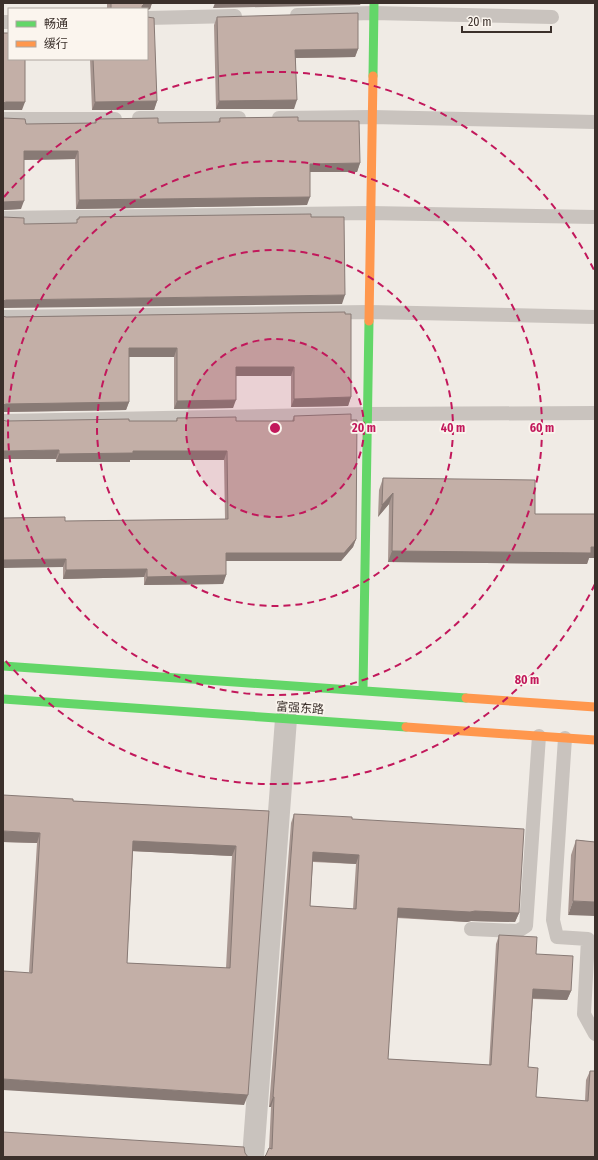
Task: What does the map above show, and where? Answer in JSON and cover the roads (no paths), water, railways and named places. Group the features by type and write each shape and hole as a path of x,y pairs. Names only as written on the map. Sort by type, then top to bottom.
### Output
{"main road":[{"path":"363,690 374,8"},
{"name":"富强东路","path":"3,666 595,706"},
{"name":"富强东路","path":"3,699 595,740"}],"street":[{"path":"253,1157 286,719"}],"lane":[{"path":"288,15 374,8 552,17"},
{"path":"148,18 248,16"},
{"path":"3,119 372,117 595,122"},
{"path":"3,218 370,213 595,217"},
{"path":"3,317 369,312 595,317"},
{"path":"3,421 367,414 595,413"},
{"path":"471,929 518,931 526,926 539,736"},
{"path":"565,738 554,920 557,937 588,939 584,1014 595,1034"}]}
